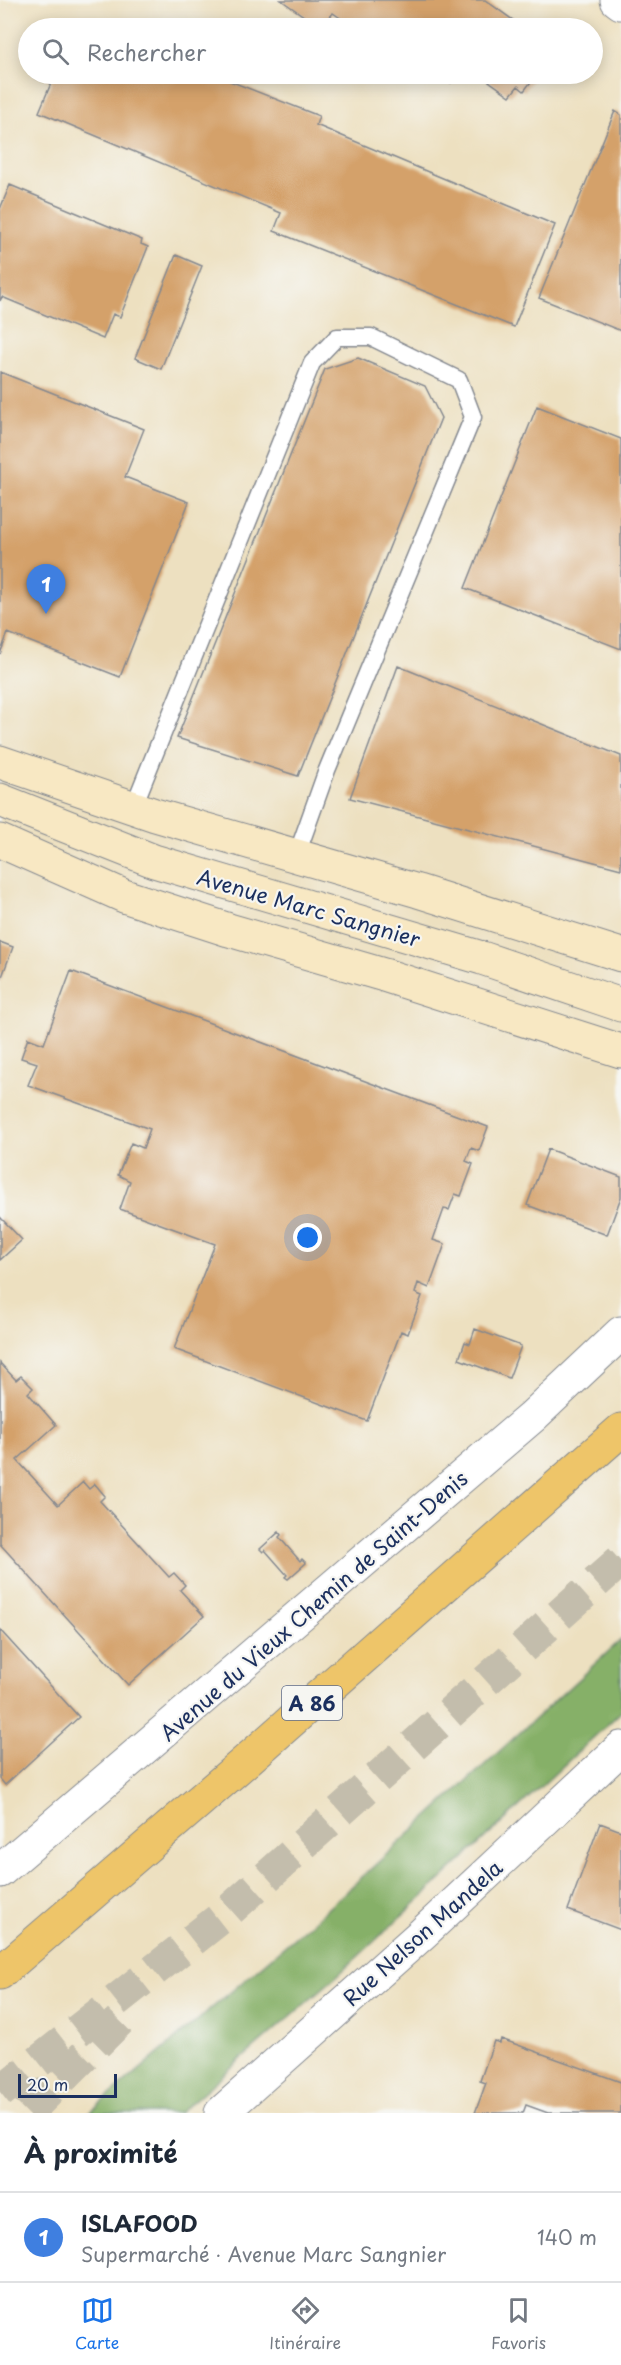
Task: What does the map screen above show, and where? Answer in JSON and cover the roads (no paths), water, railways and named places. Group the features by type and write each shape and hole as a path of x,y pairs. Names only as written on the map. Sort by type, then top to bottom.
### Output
{"highway":[{"name":"A 86","path":"0,1973 246,1761 621,1430"}],"main road":[{"path":"0,762 133,808 418,891 621,956"},
{"name":"Avenue Marc Sangnier","path":"0,800 154,861 482,958 621,1005"},
{"path":"0,841 124,896 617,1051"}],"street":[{"path":"617,0 621,3"},
{"name":"Avenue du Vieux Chemin de Saint-Denis","path":"0,1871 514,1432 621,1334"},
{"name":"Rue Nelson Mandela","path":"220,2113 423,1933 621,1748"}],"lane":[{"path":"133,808 312,363 337,337 371,337 459,380 473,417 327,770 296,857"}],"tunnel":[{"path":"0,2092 223,1916 621,1560"},
{"path":"27,2113 120,2020"}],"place":[{"name":"ISLAFOOD","path":"46,614"}]}
